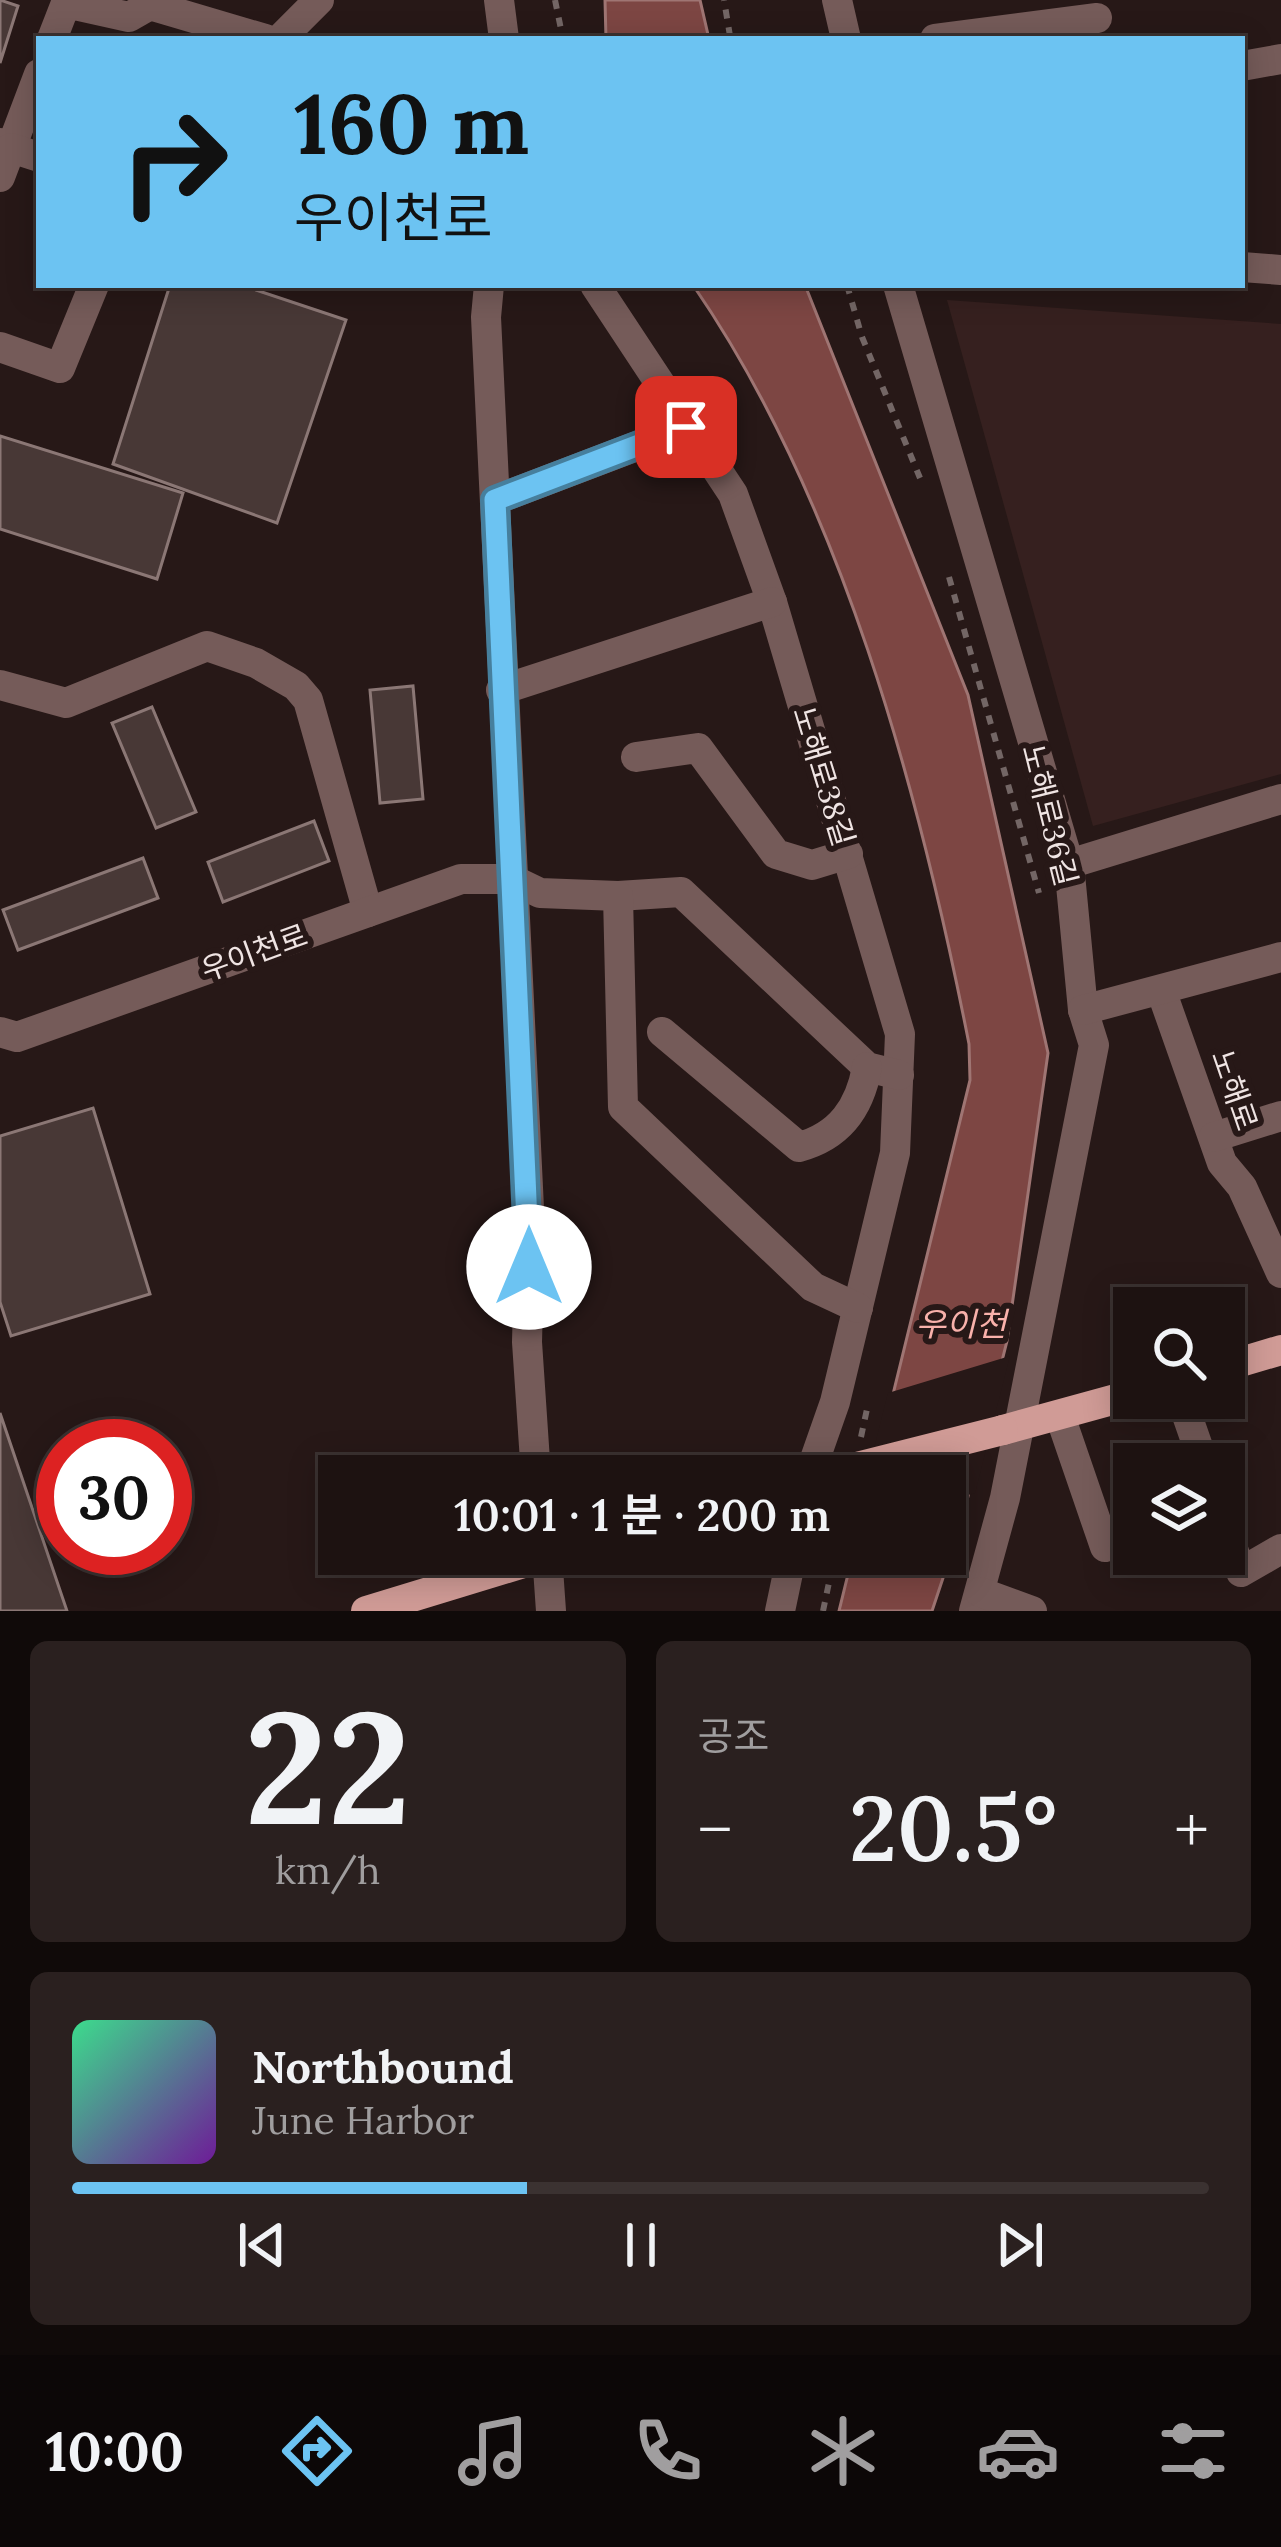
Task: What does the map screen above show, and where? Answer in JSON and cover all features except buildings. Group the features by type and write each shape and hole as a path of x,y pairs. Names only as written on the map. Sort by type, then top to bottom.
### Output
{"main road":[{"path":"1245,1361 1281,1350"},
{"path":"906,1455 1113,1400"},
{"path":"366,1611 484,1575"}],"street":[{"path":"283,36 319,0"},
{"path":"499,0 504,36"},
{"path":"837,0 845,36"},
{"path":"53,36 63,1 129,17 150,5 255,36"},
{"path":"959,36 1098,19"},
{"path":"1245,65 1281,59"},
{"path":"12,156 36,83"},
{"path":"1245,267 1281,270"},
{"path":"0,347 61,368 93,288"},
{"path":"489,288 486,317 535,1455"},
{"name":"노해로38길","path":"598,288 733,494 772,602 900,1034 895,1153 835,1402 816,1455"},
{"name":"노해로36길","path":"899,288 1069,864 1082,1010 1094,1045 977,1601"},
{"path":"495,500 686,427"},
{"path":"501,690 772,602"},
{"path":"0,685 65,703 207,646 289,681 315,713 368,912"},
{"path":"636,758 698,748 776,854 812,865 848,854"},
{"path":"1069,864 1281,799"},
{"name":"우이천로","path":"0,1032 17,1036 460,879 511,879"},
{"path":"511,879 540,893 681,892 867,1066 898,1075"},
{"path":"618,896 622,1108 813,1287 858,1308"},
{"path":"1082,1010 1281,957"},
{"name":"노해로","path":"1161,990 1222,1163 1242,1187 1281,1273"},
{"path":"662,1032 799,1147 826,1139 861,1099 867,1066"},
{"path":"1214,1137 1281,1116"},
{"path":"1060,1416 1105,1547"},
{"path":"1245,1570 1281,1550"},
{"path":"550,1575 551,1611"},
{"path":"781,1611 788,1575"},
{"path":"977,1601 1032,1611"}],"path":[{"path":"555,0 561,36"},
{"path":"724,0 730,36"},
{"path":"848,288 862,337 921,482"},
{"path":"946,567 1042,904"},
{"path":"823,1611 831,1575"}],"shaded area":[{"path":"947,300 1281,324 1281,774 1093,826"}],"water":[{"path":"605,0 700,0 708,36 606,36"},
{"name":"우이천","path":"695,288 806,288 968,695 1048,1053 1007,1341 966,1504 966,1455 878,1455 970,1080 969,1044 899,749 868,650 792,459"},
{"name":"우이천","path":"848,1575 944,1575 932,1611 839,1611"}],"pier":[{"path":"1010,1356 975,1493 966,1496 966,1455 872,1455 888,1393"}],"route":[{"path":"529,1267 495,500 686,427"}]}
